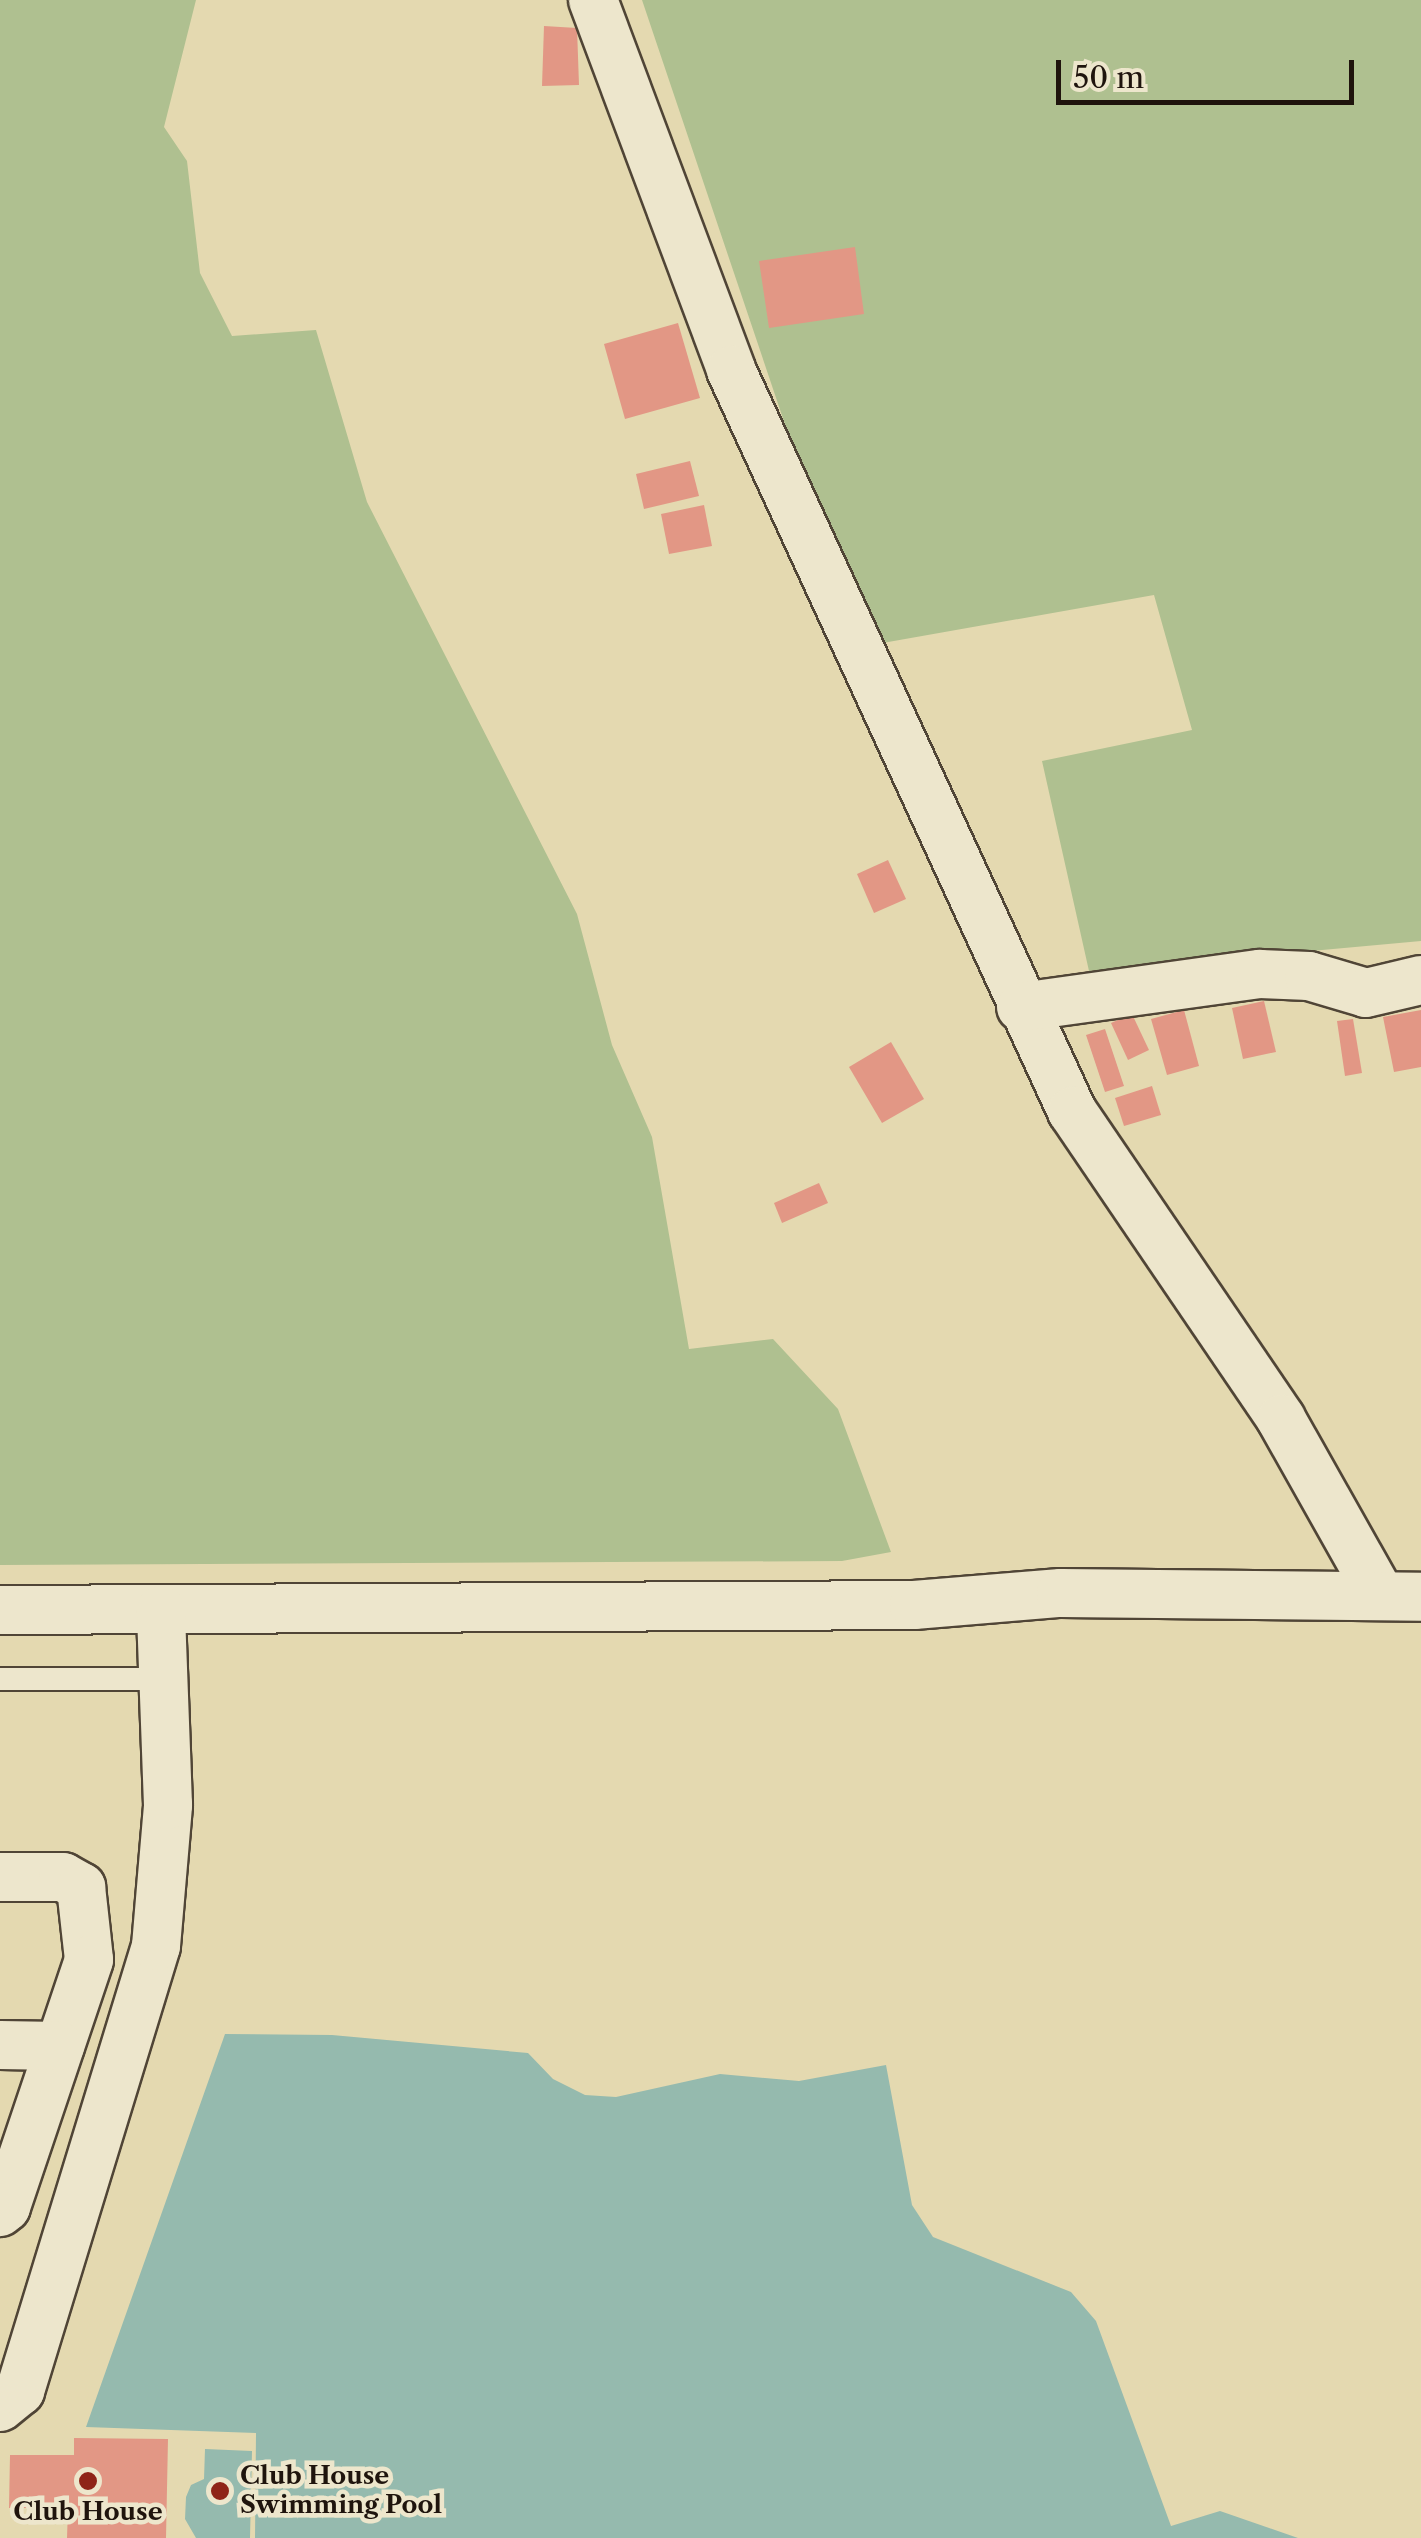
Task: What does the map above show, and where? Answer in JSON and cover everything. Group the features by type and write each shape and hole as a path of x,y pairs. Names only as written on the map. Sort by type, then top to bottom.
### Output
{"street":[{"path":"593,0 731,370 1072,1112 1400,1595"},
{"path":"1021,1007 1260,974 1309,976 1366,993 1421,980"},
{"path":"0,1610 914,1605 1061,1593 1400,1595"},
{"path":"0,2407 20,2391 156,1946 168,1804 161,1610"},
{"path":"0,1877 62,1878 81,1887 89,1960 6,2207 0,2212"},
{"path":"0,2045 60,2046"}],"lane":[{"path":"0,1679 163,1678"}],"green space":[{"path":"0,0 196,0 164,127 187,161 200,273 232,336 316,330 367,502 577,914 612,1045 652,1137 689,1349 773,1339 838,1409 891,1552 842,1561 0,1565"},
{"path":"642,0 1421,0 1421,941 1089,971 1042,761 1192,730 1154,595 860,647"}],"water":[{"path":"225,2034 332,2035 528,2053 553,2079 585,2095 616,2097 720,2074 799,2081 886,2065 912,2205 933,2237 1071,2292 1096,2321 1171,2526 1220,2511 1298,2538 255,2538 256,2433 86,2427"},
{"name":"Club House Swimming Pool","path":"205,2449 252,2451 250,2538 196,2538 185,2519 191,2485 204,2479"}],"building":[{"path":"544,26 577,28 579,85 542,86"},
{"path":"855,247 864,314 769,328 759,261"},
{"path":"678,323 700,398 625,419 604,344"},
{"path":"690,461 699,496 644,509 636,474"},
{"path":"704,505 712,546 669,554 661,514"},
{"path":"888,860 906,899 874,913 857,874"},
{"path":"1264,1001 1276,1052 1243,1059 1232,1008"},
{"path":"1184,1010 1199,1066 1167,1075 1151,1019"},
{"path":"1421,1010 1421,1067 1394,1072 1383,1017"},
{"path":"1132,1014 1149,1050 1128,1060 1111,1023"},
{"path":"1353,1019 1362,1073 1345,1076 1337,1021"},
{"path":"1105,1029 1124,1086 1105,1092 1086,1035"},
{"path":"891,1042 924,1099 882,1123 849,1067"},
{"path":"1152,1086 1161,1115 1124,1126 1115,1098"},
{"path":"819,1183 828,1203 782,1223 774,1203"},
{"name":"Club House","path":"74,2438 168,2439 166,2538 67,2538 68,2508 9,2508 10,2455 74,2455"}],"place":[{"name":"Club House","path":"88,2481"},
{"name":"Club House Swimming Pool","path":"220,2491"}]}
